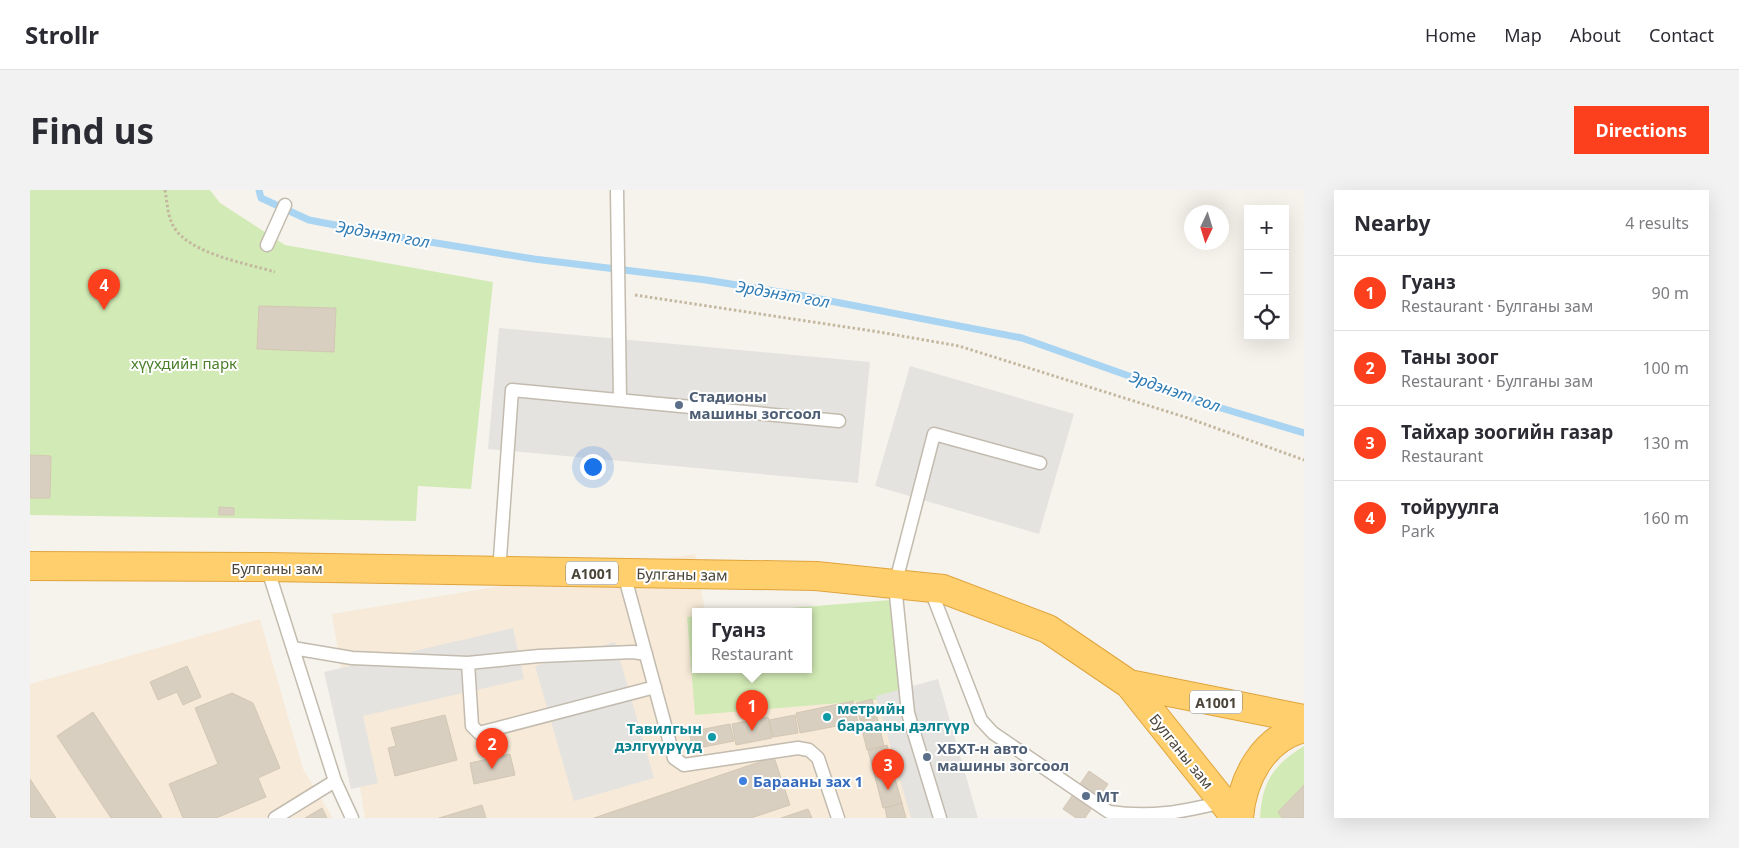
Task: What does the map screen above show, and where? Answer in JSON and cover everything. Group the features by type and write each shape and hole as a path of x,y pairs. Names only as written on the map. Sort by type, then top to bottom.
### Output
{"highway":[{"name":"Булганы зам","path":"30,566 267,567 816,576 943,589 1048,629 1129,684 1233,813"},
{"name":"Булганы зам","path":"1129,684 1304,719"},
{"path":"1233,813 1241,798 1248,776 1261,756 1278,740 1304,728"}],"lane":[{"path":"617,190 620,293 620,400"},
{"path":"267,245 285,205"},
{"path":"499,572 512,390 839,421"},
{"path":"940,818 908,714 895,584 934,434 1040,463"},
{"path":"267,567 335,781 352,818"},
{"path":"624,574 674,758 684,765 798,748 809,750 818,758 838,818"},
{"path":"930,588 981,720 994,733 1109,812 1123,816 1157,818 1233,813"},
{"path":"293,648 352,658 468,663 539,656 633,652 646,654"},
{"path":"468,663 472,726 479,733 655,687"},
{"path":"275,818 335,781"}],"path":[{"path":"165,190 171,222 189,244 224,257 275,272"},
{"path":"620,293 870,330 959,346 1188,418 1304,460"}],"shaded area":[{"name":"Стадионы машины зогсоол","path":"499,328 870,362 858,483 488,449"},
{"path":"910,366 1074,414 1039,534 875,486"},
{"path":"695,554 704,608 692,608 692,673 700,673 717,685 790,673 812,673 812,669 899,655 926,818 365,818 332,614"},
{"path":"260,619 303,769 333,818 30,818 30,684"},
{"path":"513,628 524,679 363,716 378,783 351,789 324,672"},
{"path":"615,642 654,778 574,801 535,666"},
{"name":"ХБХТ-н авто машины зогсоол","path":"938,679 978,818 911,818 876,696"}],"green space":[{"name":"хүүхдийн парк","path":"30,190 210,190 220,203 285,245 493,282 471,489 418,486 416,521 30,515"},
{"path":"891,600 899,698 695,715 687,617 692,616 692,673 812,673 812,608 790,608"},
{"path":"1304,746 1304,818 1260,818 1263,794 1271,776 1284,760"}],"building":[{"path":"259,306 336,308 334,352 257,349"},
{"path":"30,455 51,456 50,498 30,498"},
{"path":"219,507 234,508 234,515 219,515"},
{"path":"187,666 201,697 183,705 177,692 158,700 150,682"},
{"path":"232,693 253,703 280,768 258,778 266,797 216,818 183,818 169,784 218,764 195,708"},
{"path":"872,699 876,716 860,720 856,703"},
{"name":"метрийн барааны дэлгүүр","path":"853,701 858,722 800,733 796,713"},
{"path":"93,712 162,817 111,818 57,736"},
{"path":"445,715 457,760 395,776 388,748 396,746 391,728"},
{"path":"795,715 798,733 773,737 769,720"},
{"path":"768,717 772,738 736,745 732,724"},
{"path":"877,717 884,746 867,750 860,721"},
{"name":"Тавилгын дэлгүүрүүд","path":"730,724 734,741 693,749 689,732"},
{"path":"887,745 894,772 875,777 868,750"},
{"path":"510,754 515,775 474,784 470,763"},
{"name":"Барааны зах 1","path":"774,757 790,805 751,818 594,818"},
{"name":"MT","path":"1089,771 1108,784 1085,818 1076,818 1063,809"},
{"path":"893,772 902,803 883,808 875,777"},
{"path":"30,779 56,818 32,818 30,816"},
{"path":"1304,785 1304,818 1282,818 1278,812"},
{"path":"902,803 906,818 887,818 885,808"},
{"path":"482,805 486,818 439,818"},
{"path":"322,808 327,818 305,818"},
{"path":"808,809 812,818 781,818"}],"waterway":[{"name":"Эрдэнэт гол","path":"259,190 261,198 309,220 534,259 706,280 799,295 1022,338 1208,404 1304,433"}],"place":[{"name":"тойруулга","path":"104,310"},
{"name":"Стадионы машины зогсоол","path":"679,405"},
{"name":"метрийн барааны дэлгүүр","path":"827,717"},
{"name":"Гуанз","path":"752,731"},
{"name":"Тавилгын дэлгүүрүүд","path":"712,737"},
{"name":"ХБХТ-н авто машины зогсоол","path":"927,757"},
{"name":"Таны зоог","path":"492,769"},
{"name":"Барааны зах 1","path":"743,781"},
{"name":"Тайхар зоогийн газар","path":"888,790"},
{"name":"MT","path":"1086,796"}]}
